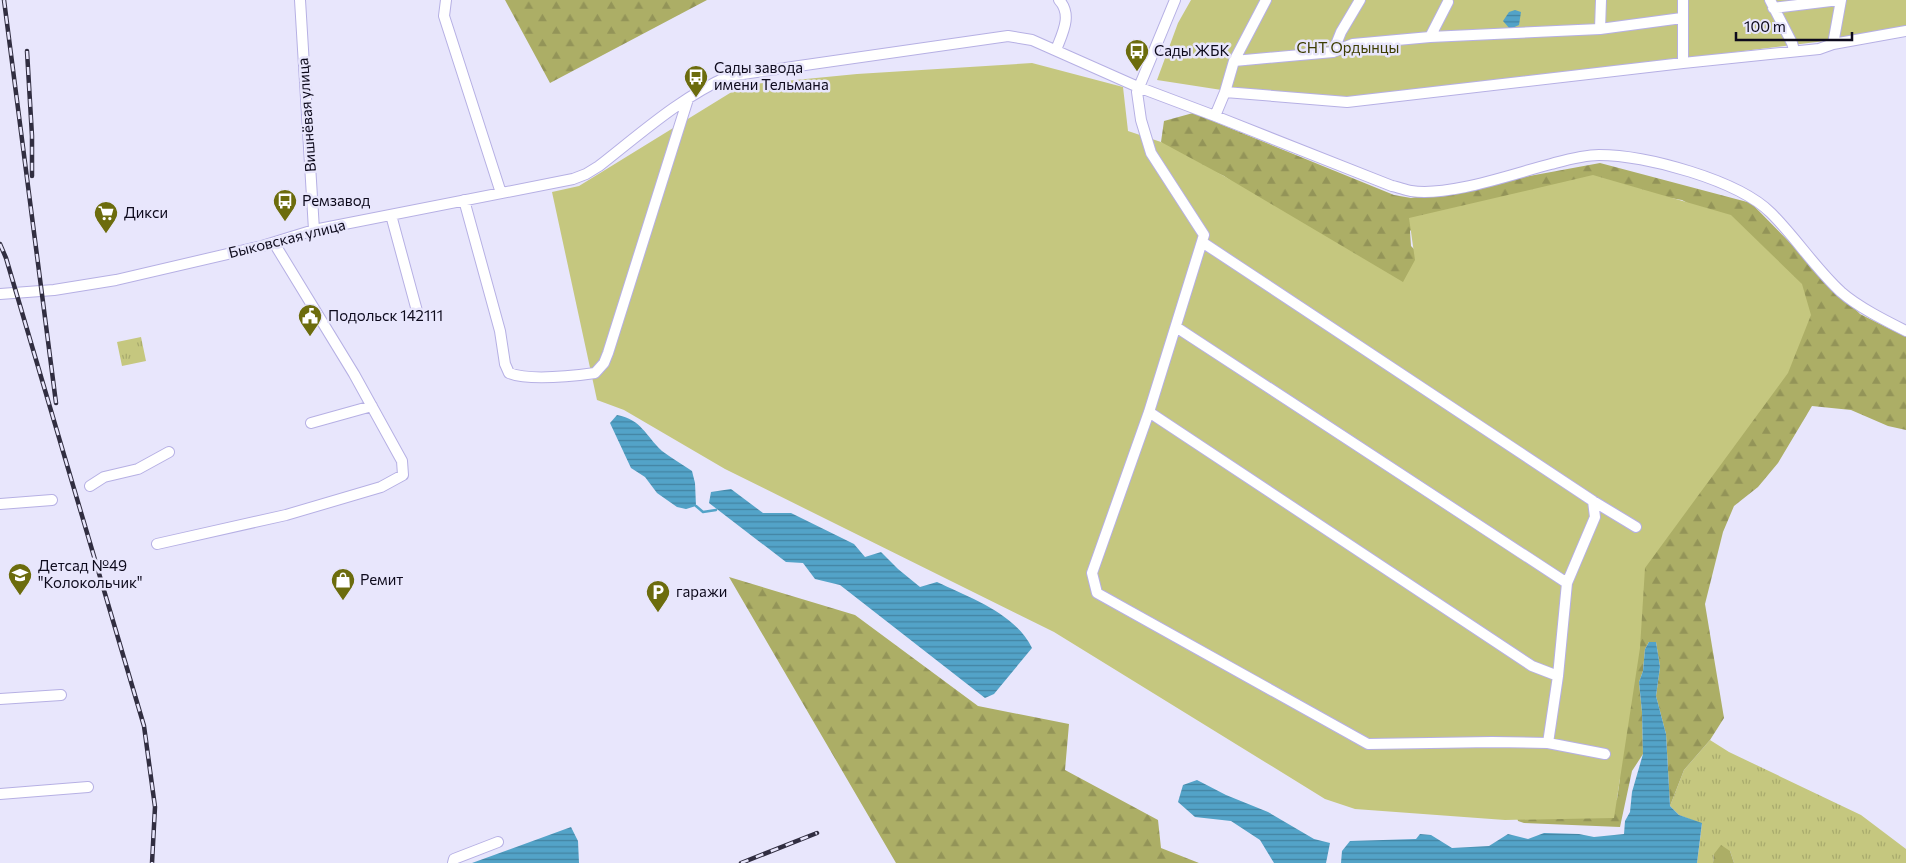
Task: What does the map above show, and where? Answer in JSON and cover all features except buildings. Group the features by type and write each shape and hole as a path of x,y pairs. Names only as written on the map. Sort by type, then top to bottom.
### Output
{"street":[{"name":"Вишнёвая улица","path":"300,0 314,230"},
{"path":"446,0 444,16 501,193"},
{"path":"1056,50 1067,13 1059,0"},
{"path":"1175,0 1137,92 1141,120 1151,153 1204,235 1149,412 1092,573 1097,593 1368,744 1548,743 1605,754"},
{"path":"1215,116 1226,92 1234,61 1266,0"},
{"path":"1333,52 1341,32 1360,0"},
{"path":"1600,29 1601,0"},
{"path":"1683,0 1683,63"},
{"path":"1794,50 1771,4 1840,0 1833,44"},
{"path":"1430,37 1448,2"},
{"path":"1234,61 1333,52 1353,44 1430,37 1600,29 1682,18"},
{"path":"1226,92 1346,102 1794,50 1819,49 1833,44 1906,31"},
{"name":"Быковская улица","path":"0,294 100,283 274,243 314,230 573,179 599,166 688,99 712,84 736,75 1008,36 1032,40 1138,88 1215,116 1392,186 1410,191 1448,190 1572,158 1598,155 1628,158 1686,171 1738,189 1756,201 1771,213 1823,274 1843,294 1906,331"},
{"path":"464,200 500,332 505,364 509,373 522,377 595,373 604,363 608,353 688,99"},
{"path":"391,215 417,311"},
{"path":"1202,242 1593,501 1636,527"},
{"path":"156,544 286,515 381,487 403,475 402,462 372,406 274,243"},
{"path":"1176,327 1567,583"},
{"path":"311,423 372,406"},
{"path":"1149,412 1532,666 1558,676"},
{"path":"90,486 104,477 138,469 169,452"},
{"path":"0,504 52,500"},
{"path":"1548,743 1558,676 1567,583 1595,517 1593,501"},
{"path":"0,699 61,695"},
{"path":"0,794 88,787"},
{"path":"453,863 454,859 498,842"}],"green space":[{"path":"505,0 707,0 550,83"},
{"name":"СНТ Ордынцы","path":"1191,0 1906,0 1906,31 1365,98 1267,97 1157,80 1178,23"},
{"path":"1032,63 1123,87 1128,131 1161,142 1224,176 1403,282 1415,260 1409,218 1593,175 1731,215 1802,284 1811,315 1788,373 1645,568 1640,648 1614,818 1505,820 1355,809 1325,799 1054,632 725,469 624,410 597,400 552,192 579,186 743,85 857,74"},
{"path":"1193,113 1394,195 1411,198 1600,163 1751,203 1860,314 1906,337 1906,430 1888,426 1851,410 1812,406 1778,463 1758,487 1734,506 1723,532 1705,604 1724,718 1710,740 1684,770 1670,806 1666,734 1656,696 1660,667 1656,642 1649,642 1645,649 1643,671 1639,682 1643,754 1632,771 1620,827 1524,823 1518,821 1516,814 1538,808 1608,810 1617,799 1620,778 1614,751 1628,615 1640,558 1779,373 1802,319 1797,299 1769,261 1740,232 1682,200 1577,182 1423,217 1410,231 1411,246 1443,279 1701,472 1675,505 1668,505 1655,490 1462,335 1435,304 1339,258 1224,176 1170,152 1161,142 1164,121"},
{"path":"141,337 146,361 122,366 117,342"},
{"path":"729,577 855,615 978,706 1069,724 1065,770 1158,820 1161,848 1199,863 896,863"},
{"path":"1710,740 1729,752 1861,815 1906,849 1906,863 1734,863 1730,851 1714,854 1713,863 1697,863 1702,824 1679,815 1670,806 1684,770"},
{"path":"1721,845 1730,851 1734,863 1713,863 1714,854"}],"water":[{"path":"1515,10 1521,12 1519,25 1510,29 1503,21 1509,12"},
{"path":"617,415 638,424 662,451 692,471 695,483 696,506 686,509 677,507 657,493 645,477 631,468 610,423"},
{"path":"731,489 763,513 791,513 854,544 865,557 881,552 920,587 937,582 991,608 1015,625 1032,648 994,694 985,698 840,585 815,579 803,563 786,562 709,503 711,492"},
{"path":"1649,642 1656,642 1660,667 1656,696 1666,734 1670,806 1679,815 1702,823 1697,863 1341,863 1342,851 1350,841 1416,839 1420,834 1431,835 1452,848 1489,846 1508,834 1528,839 1544,833 1579,834 1594,837 1624,834 1625,821 1630,812 1632,792 1643,754 1639,682 1643,671 1645,649"},
{"path":"1197,780 1226,795 1268,812 1314,839 1330,843 1326,863 1274,863 1260,840 1231,821 1195,817 1178,802 1183,785"},
{"path":"571,827 578,841 579,863 472,863"}],"waterway":[{"path":"696,506 703,512 716,510"}],"railway":[{"path":"4,0 56,403"},
{"path":"27,51 32,136 32,176"},
{"path":"0,244 6,258 144,726 155,807 152,863"},
{"path":"741,863 817,833"}],"place":[{"name":"Сады ЖБК","path":"1137,72"},
{"name":"Сады завода имени Тельмана","path":"696,98"},
{"name":"Ремзавод","path":"285,222"},
{"name":"Дикси","path":"106,234"},
{"name":"Подольск 142111","path":"310,337"},
{"name":"Детсад №49 \"Колокольчик\"","path":"20,596"},
{"name":"Ремит","path":"343,601"},
{"name":"гаражи","path":"658,613"}]}
